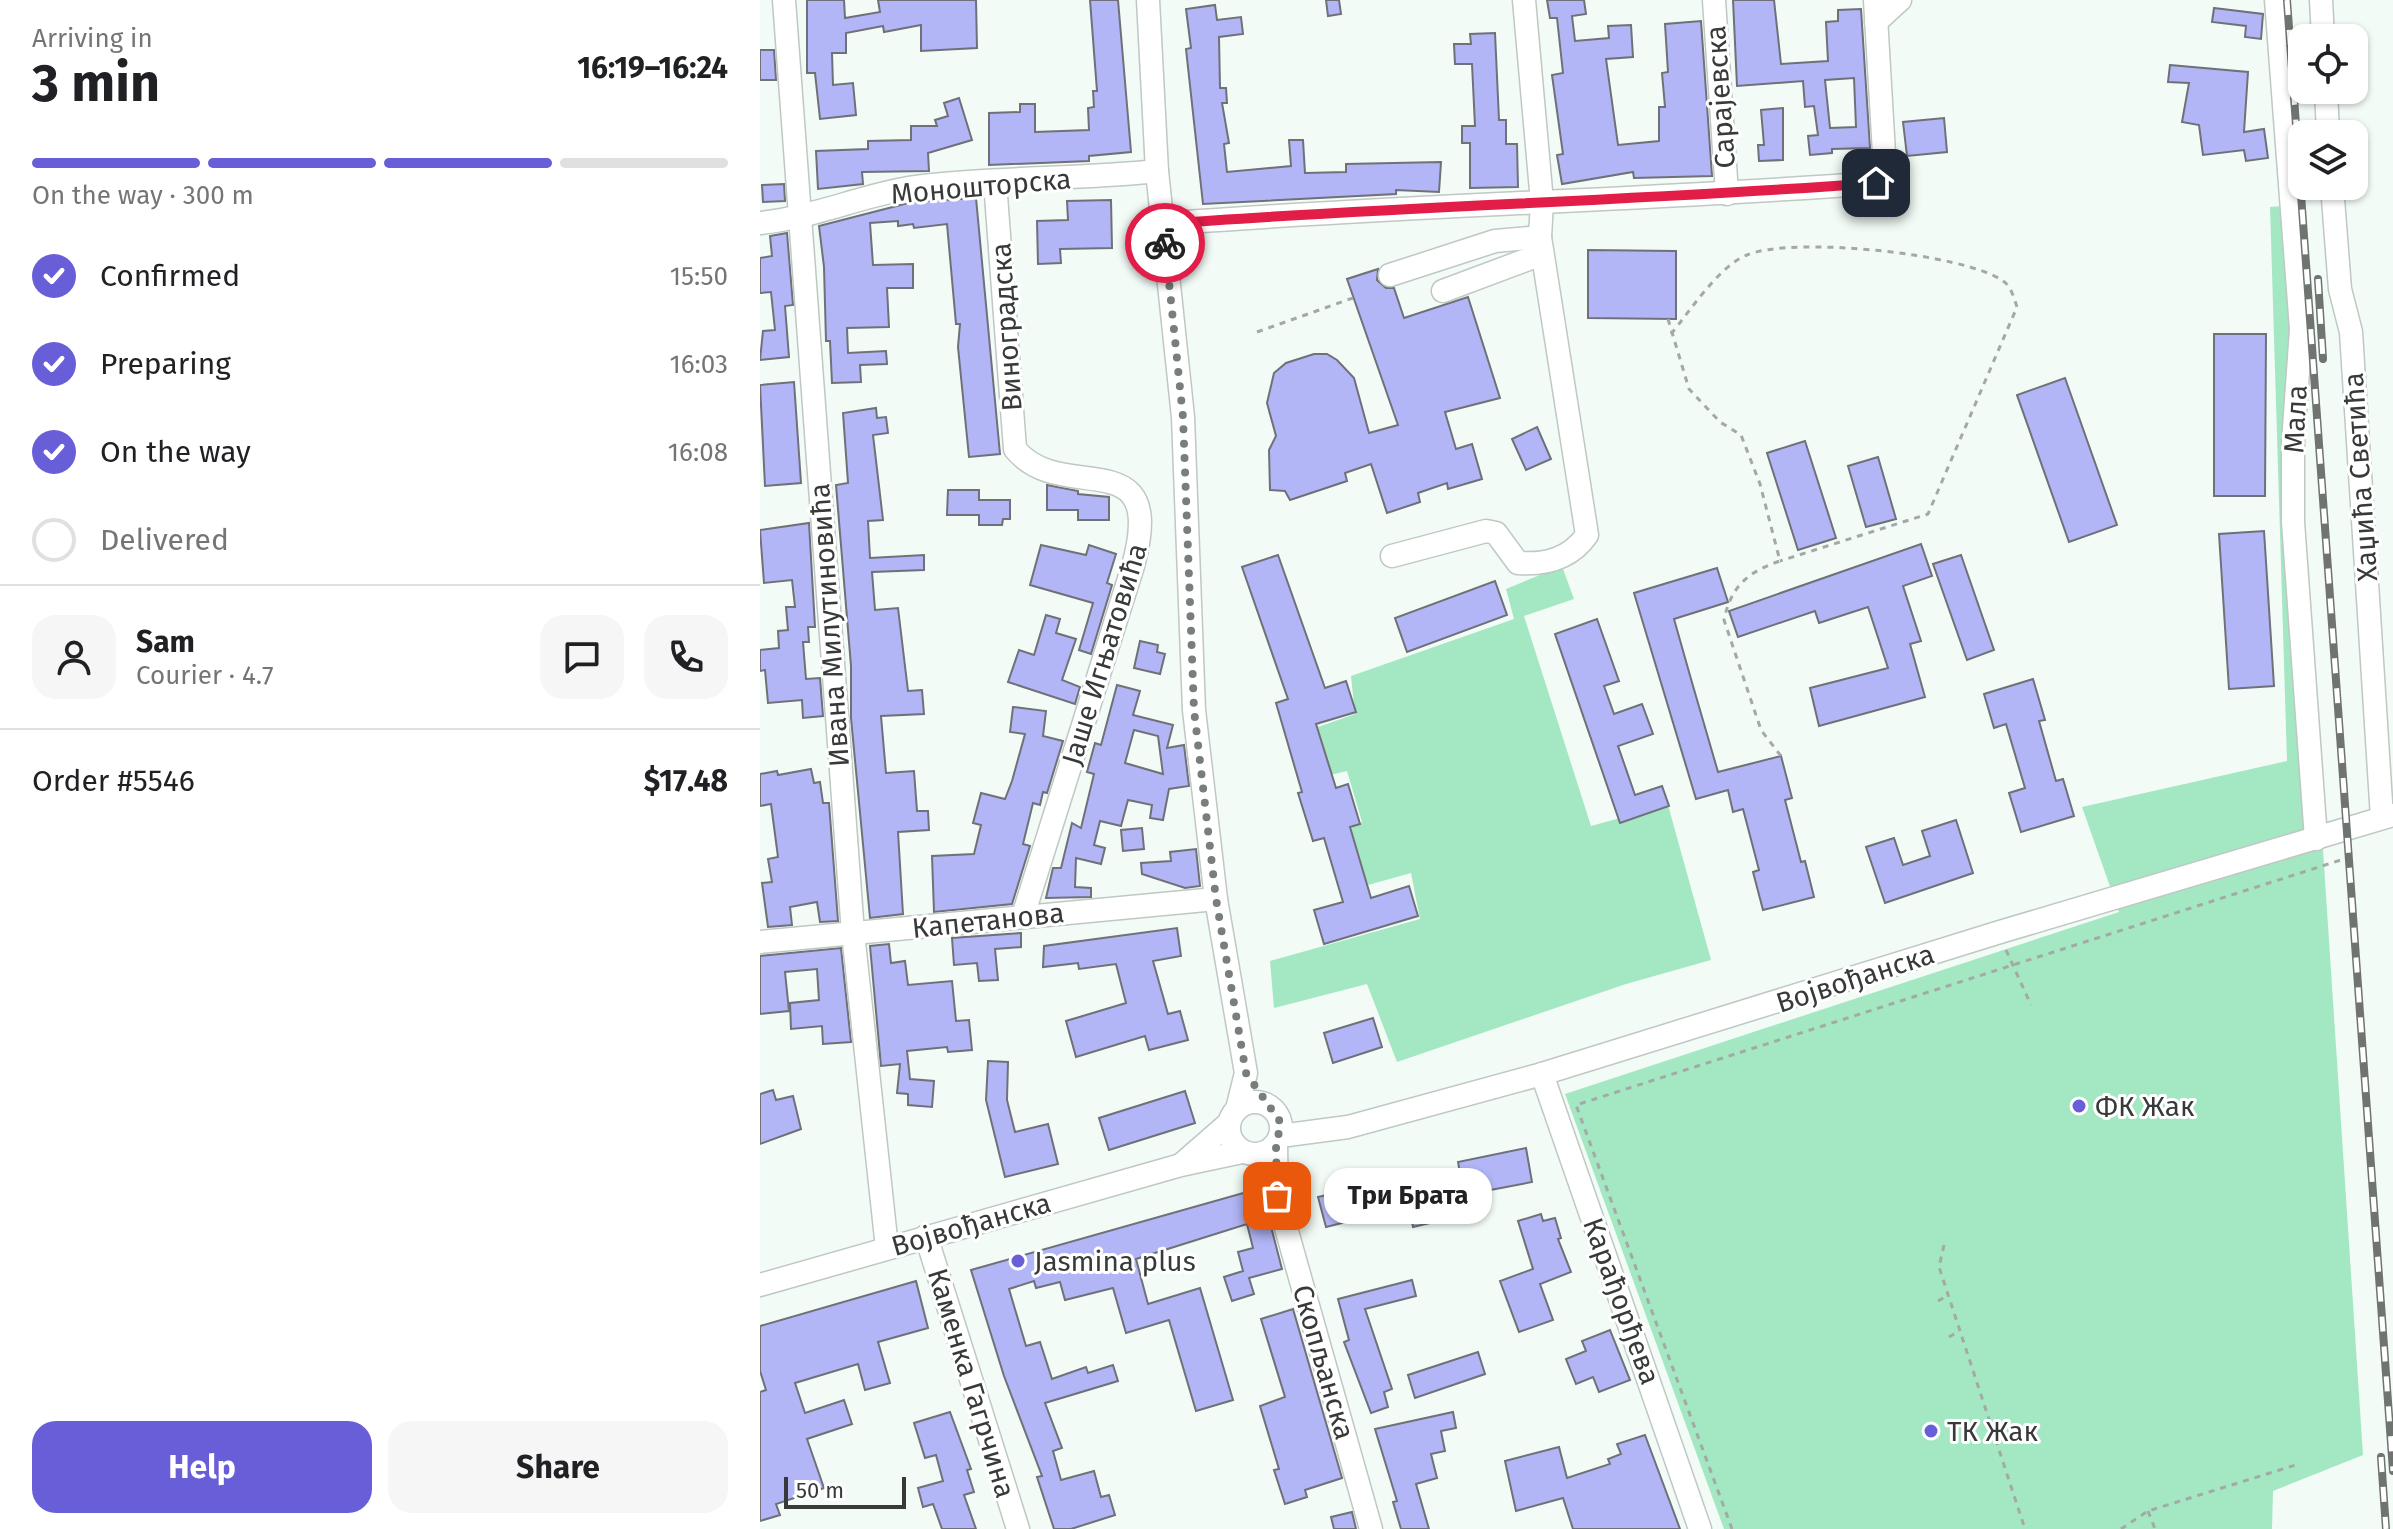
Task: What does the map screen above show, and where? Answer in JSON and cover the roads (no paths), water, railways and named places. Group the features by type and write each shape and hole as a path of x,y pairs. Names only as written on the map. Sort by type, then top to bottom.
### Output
{"street":[{"name":"Ивана Милутиновића","path":"784,0 853,933 887,1248"},
{"path":"1148,0 1157,171 1183,417 1194,710 1216,899 1246,1073 1276,1126 1266,1153 1247,1153 1231,1140 1233,1116 1246,1073"},
{"path":"1392,556 1486,531 1496,533 1518,563 1533,564 1564,557 1578,548 1587,535 1541,246 1542,202 1524,0"},
{"name":"Сарајевска","path":"1714,0 1727,194"},
{"path":"1163,224 1278,213 1727,194 1876,183 1881,180 1884,153 1876,11 1900,0"},
{"name":"Мала","path":"2276,0 2301,329 2293,443 2293,522 2316,839"},
{"path":"2321,0 2322,24"},
{"name":"Моношторска","path":"760,223 799,219 886,192 931,185 1157,171"},
{"name":"Виноградска","path":"995,182 1015,449 1032,464"},
{"name":"Хаџића Светића","path":"2333,200 2340,289 2351,332 2387,816"},
{"path":"1390,275 1495,241 1541,246"},
{"path":"1443,291 1541,246"},
{"name":"Јаше Игњатовића","path":"1023,916 1133,566 1141,521 1136,499 1117,485 1032,464"},
{"name":"Војвођанска","path":"1276,1126 1339,1129 1542,1074 2387,816"},
{"name":"Капетанова","path":"760,942 1216,899"},
{"name":"Карађорђева","path":"1542,1074 1700,1529"},
{"path":"1233,1116 1252,1102 1276,1126"},
{"name":"Војвођанска","path":"1181,1165 1233,1116"},
{"name":"Скопљанска","path":"1276,1126 1277,1196 1371,1529"},
{"name":"Војвођанска","path":"760,1285 1181,1165 1247,1153"},
{"name":"Скопљанска","path":"1247,1153 1277,1196"},
{"name":"Каменка Гагрчина","path":"926,1236 1018,1529"}],"railway":[{"path":"2287,0 2393,1471"},
{"path":"2318,279 2323,359"},
{"path":"2381,1457 2386,1529"}],"place":[{"name":"ФК Жак","path":"2079,1106"},
{"name":"Три Брата","path":"1277,1196"},
{"name":"Jasmina plus","path":"1018,1261"},
{"name":"ТК Жак","path":"1931,1431"}]}
